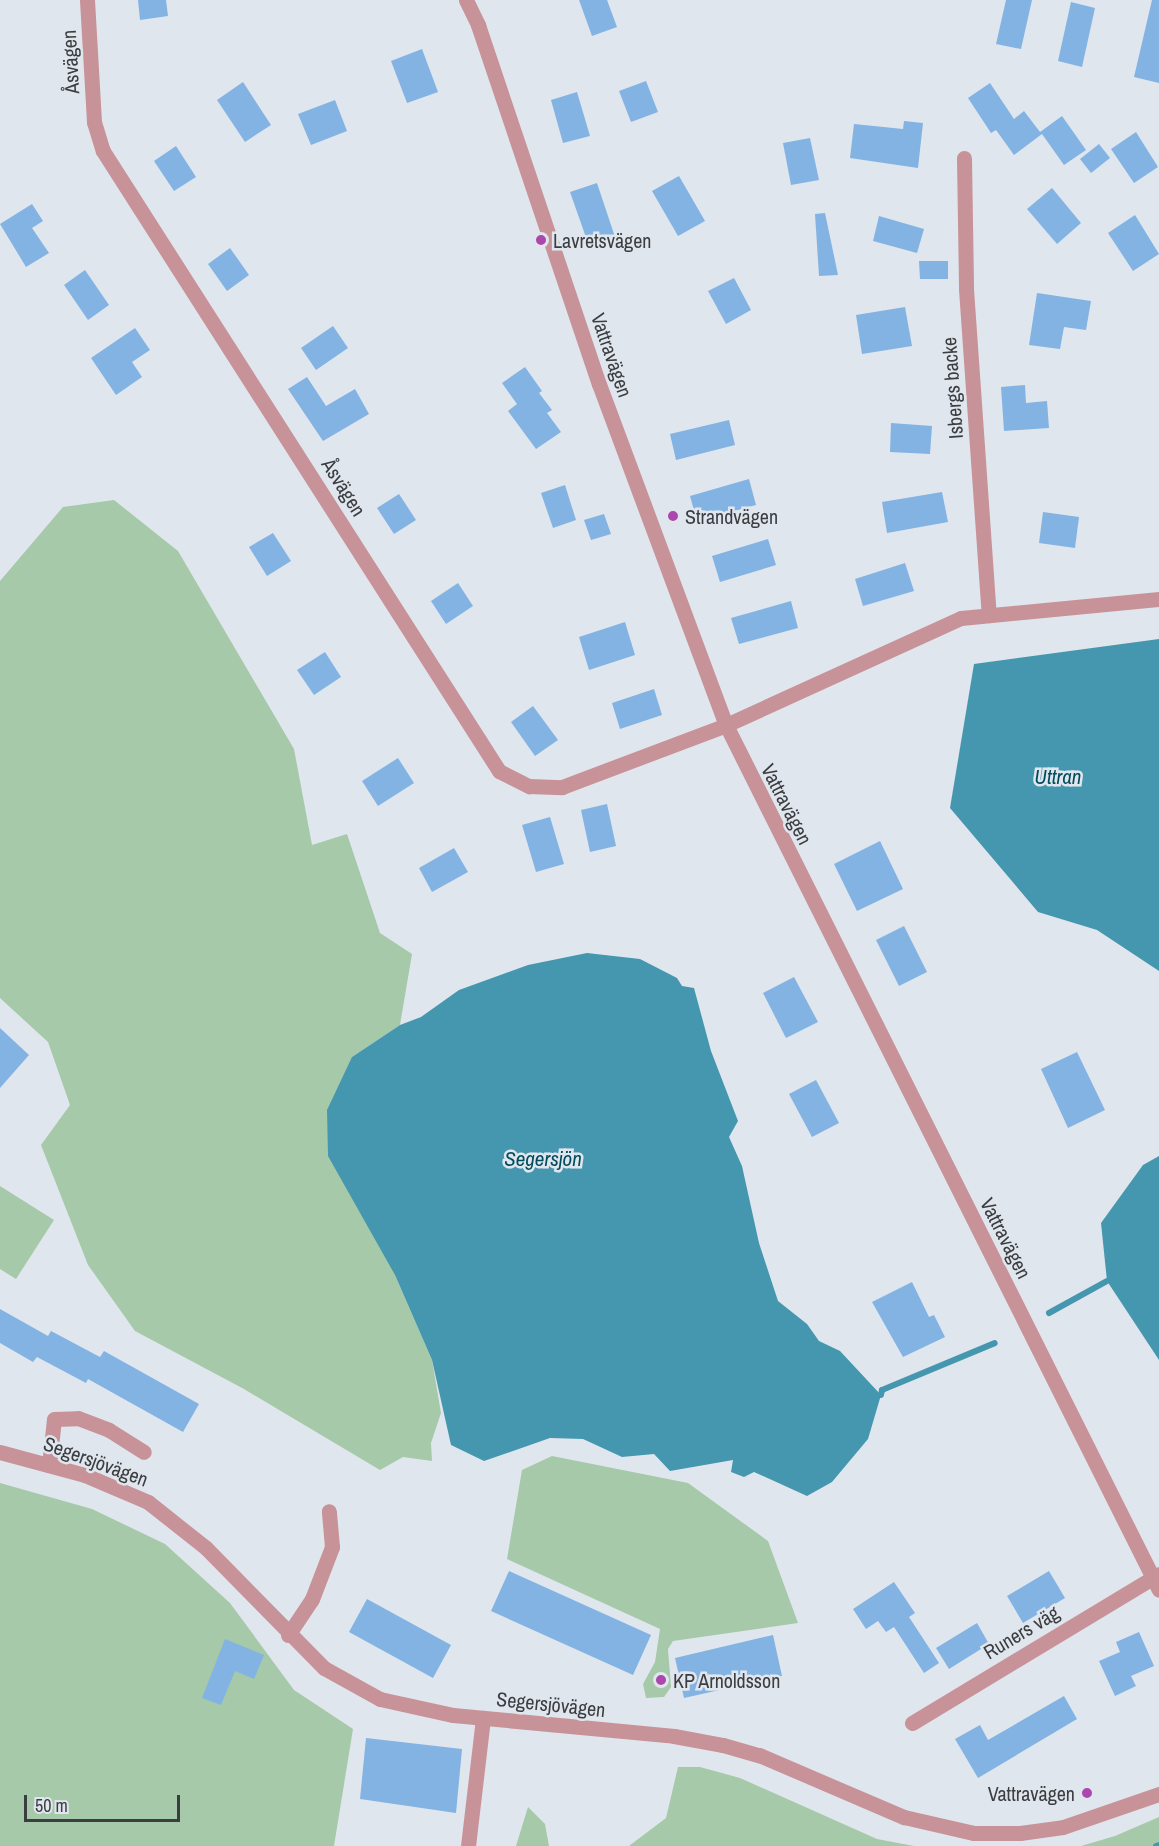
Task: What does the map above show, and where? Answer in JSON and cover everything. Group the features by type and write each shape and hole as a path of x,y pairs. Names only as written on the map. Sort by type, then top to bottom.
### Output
{"street":[{"name":"Åsvägen","path":"87,0 94,122 103,151 499,771 529,786 562,787 726,725"},
{"name":"Vattravägen","path":"466,0 478,25 599,384 726,725 1157,1581"},
{"name":"Isbergs backe","path":"964,158 966,289 989,615"},
{"path":"726,725 910,639 961,618 1159,599"},
{"path":"49,1465 54,1419 78,1419 109,1430 144,1452"},
{"name":"Segersjövägen","path":"0,1452 49,1465 125,1491 177,1522 288,1635 324,1668 380,1699 453,1715 674,1736 723,1745 759,1755 904,1817 974,1833 1020,1833 1063,1827 1159,1794"},
{"path":"288,1635 312,1599 332,1547 329,1510"},
{"name":"Runers väg","path":"912,1724 1157,1581"},
{"path":"468,1846 483,1718"}],"green space":[{"path":"114,500 178,551 294,749 312,845 347,834 380,933 412,954 400,1025 352,1057 395,1275 432,1360 441,1413 431,1443 432,1461 403,1457 380,1470 244,1389 135,1331 88,1265 41,1145 70,1105 48,1042 0,998 0,581 63,507"},
{"path":"0,1186 54,1220 16,1279 0,1269"},
{"path":"552,1456 688,1483 768,1541 798,1623 673,1641 668,1649 671,1687 664,1697 646,1698 643,1684 655,1662 660,1629 507,1559 522,1470"},
{"path":"0,1483 92,1509 165,1544 230,1603 294,1690 353,1729 334,1846 0,1846"},
{"path":"678,1767 700,1767 740,1778 877,1839 914,1846 629,1846 666,1818"},
{"path":"528,1807 545,1824 549,1846 516,1846"},
{"path":"1159,1817 1159,1846 1081,1846 1115,1836"}],"water":[{"name":"Uttran","path":"1159,639 1159,971 1097,930 1038,912 950,808 974,664"},
{"name":"Segersjön","path":"587,953 640,959 677,978 682,986 694,988 711,1051 738,1121 729,1137 742,1166 759,1243 778,1301 807,1324 819,1341 840,1351 881,1395 868,1439 832,1482 807,1496 754,1472 744,1477 731,1472 733,1460 670,1471 654,1454 622,1457 583,1439 550,1438 484,1461 451,1445 432,1360 395,1275 328,1156 327,1110 352,1057 400,1025 421,1017 459,990 528,965"},
{"path":"1159,1156 1159,1360 1107,1281 1101,1223 1143,1165"}],"building":[{"path":"138,0 166,0 168,16 140,20"},
{"path":"579,0 607,0 617,27 592,36"},
{"path":"1006,0 1032,0 1021,49 996,44"},
{"path":"1152,0 1159,0 1159,83 1134,77"},
{"path":"1071,2 1095,8 1082,67 1058,61"},
{"path":"422,49 438,92 407,103 391,61"},
{"path":"646,81 658,112 631,122 619,91"},
{"path":"243,82 271,125 245,142 217,100"},
{"path":"990,83 1014,119 1024,111 1040,132 1062,116 1086,150 1064,165 1042,134 1014,155 996,130 991,133 968,98"},
{"path":"577,92 590,136 563,143 551,100"},
{"path":"335,100 347,131 311,145 298,114"},
{"path":"904,121 923,123 918,168 850,158 854,124 903,129"},
{"path":"1136,132 1158,167 1134,183 1111,149"},
{"path":"810,138 819,180 791,185 783,143"},
{"path":"1099,144 1110,158 1091,173 1080,159"},
{"path":"176,146 196,177 174,191 154,161"},
{"path":"679,176 705,221 678,236 652,191"},
{"path":"597,183 615,237 589,246 570,192"},
{"path":"1052,188 1081,223 1057,244 1027,209"},
{"path":"32,204 43,221 32,228 49,253 26,267 0,224"},
{"path":"825,213 838,275 819,276 815,214"},
{"path":"1135,215 1159,254 1133,271 1108,233"},
{"path":"879,216 924,229 917,253 873,241"},
{"path":"230,248 249,275 227,291 208,264"},
{"path":"919,261 948,261 948,279 920,279"},
{"path":"85,270 109,305 88,320 64,285"},
{"path":"734,278 751,310 726,324 708,291"},
{"path":"1037,293 1091,301 1086,330 1064,327 1060,349 1029,345"},
{"path":"905,307 912,346 862,354 856,315"},
{"path":"333,326 348,348 316,370 301,348"},
{"path":"135,328 150,350 132,362 142,377 116,395 91,358"},
{"path":"525,367 542,391 539,393 552,410 547,413 561,432 536,449 508,411 517,404 502,383"},
{"path":"307,377 326,406 355,389 369,414 323,441 288,389"},
{"path":"1025,385 1026,403 1047,401 1049,428 1004,431 1001,387"},
{"path":"729,420 735,445 676,460 670,434"},
{"path":"891,423 932,426 930,454 890,452"},
{"path":"749,479 756,505 697,521 690,496"},
{"path":"565,485 576,520 553,528 541,493"},
{"path":"942,492 948,522 887,533 882,502"},
{"path":"399,494 416,520 394,534 377,508"},
{"path":"1043,512 1079,517 1075,548 1039,543"},
{"path":"604,514 611,534 591,540 584,520"},
{"path":"273,533 291,561 267,576 249,547"},
{"path":"768,539 776,565 720,582 712,556"},
{"path":"905,563 914,591 863,606 855,579"},
{"path":"458,583 473,606 446,624 431,601"},
{"path":"791,601 798,628 739,644 731,618"},
{"path":"625,622 635,655 589,670 579,637"},
{"path":"325,652 341,677 314,695 297,670"},
{"path":"654,689 662,715 620,729 612,703"},
{"path":"533,706 558,740 535,756 511,722"},
{"path":"398,758 414,783 378,806 362,781"},
{"path":"607,804 616,846 590,852 581,810"},
{"path":"550,817 564,864 536,872 522,825"},
{"path":"880,841 903,889 857,911 834,864"},
{"path":"454,848 468,872 432,892 419,868"},
{"path":"904,926 927,972 899,986 876,940"},
{"path":"794,977 818,1022 786,1038 763,993"},
{"path":"0,1028 29,1055 0,1088"},
{"path":"1077,1052 1105,1110 1068,1128 1041,1069"},
{"path":"816,1080 839,1123 812,1137 789,1094"},
{"path":"912,1282 929,1317 934,1315 945,1337 903,1357 872,1302"},
{"path":"0,1309 48,1336 51,1331 100,1357 104,1351 199,1404 183,1432 88,1379 86,1383 37,1357 33,1362 0,1343"},
{"path":"509,1571 651,1635 633,1675 491,1611"},
{"path":"1049,1571 1065,1598 1023,1623 1007,1596"},
{"path":"894,1582 915,1613 909,1617 939,1663 924,1673 894,1627 886,1632 878,1621 866,1629 853,1609"},
{"path":"367,1599 451,1645 433,1678 349,1632"},
{"path":"977,1623 989,1644 949,1669 936,1648"},
{"path":"1139,1632 1154,1666 1131,1676 1136,1686 1115,1696 1099,1661 1120,1652 1116,1642"},
{"path":"773,1635 782,1676 684,1698 675,1658"},
{"path":"225,1639 264,1655 254,1679 235,1671 221,1705 202,1698"},
{"path":"1064,1696 1077,1719 978,1778 955,1739 980,1725 988,1740"},
{"path":"366,1738 462,1749 456,1813 360,1799"}],"waterway":[{"path":"1049,1313 1107,1281"},
{"path":"881,1395 882,1390 995,1343"}],"place":[{"name":"Lavretsvägen","path":"541,240"},
{"name":"Strandvägen","path":"673,516"},
{"name":"KP Arnoldsson","path":"661,1680"},
{"name":"Vattravägen","path":"1087,1793"}]}
